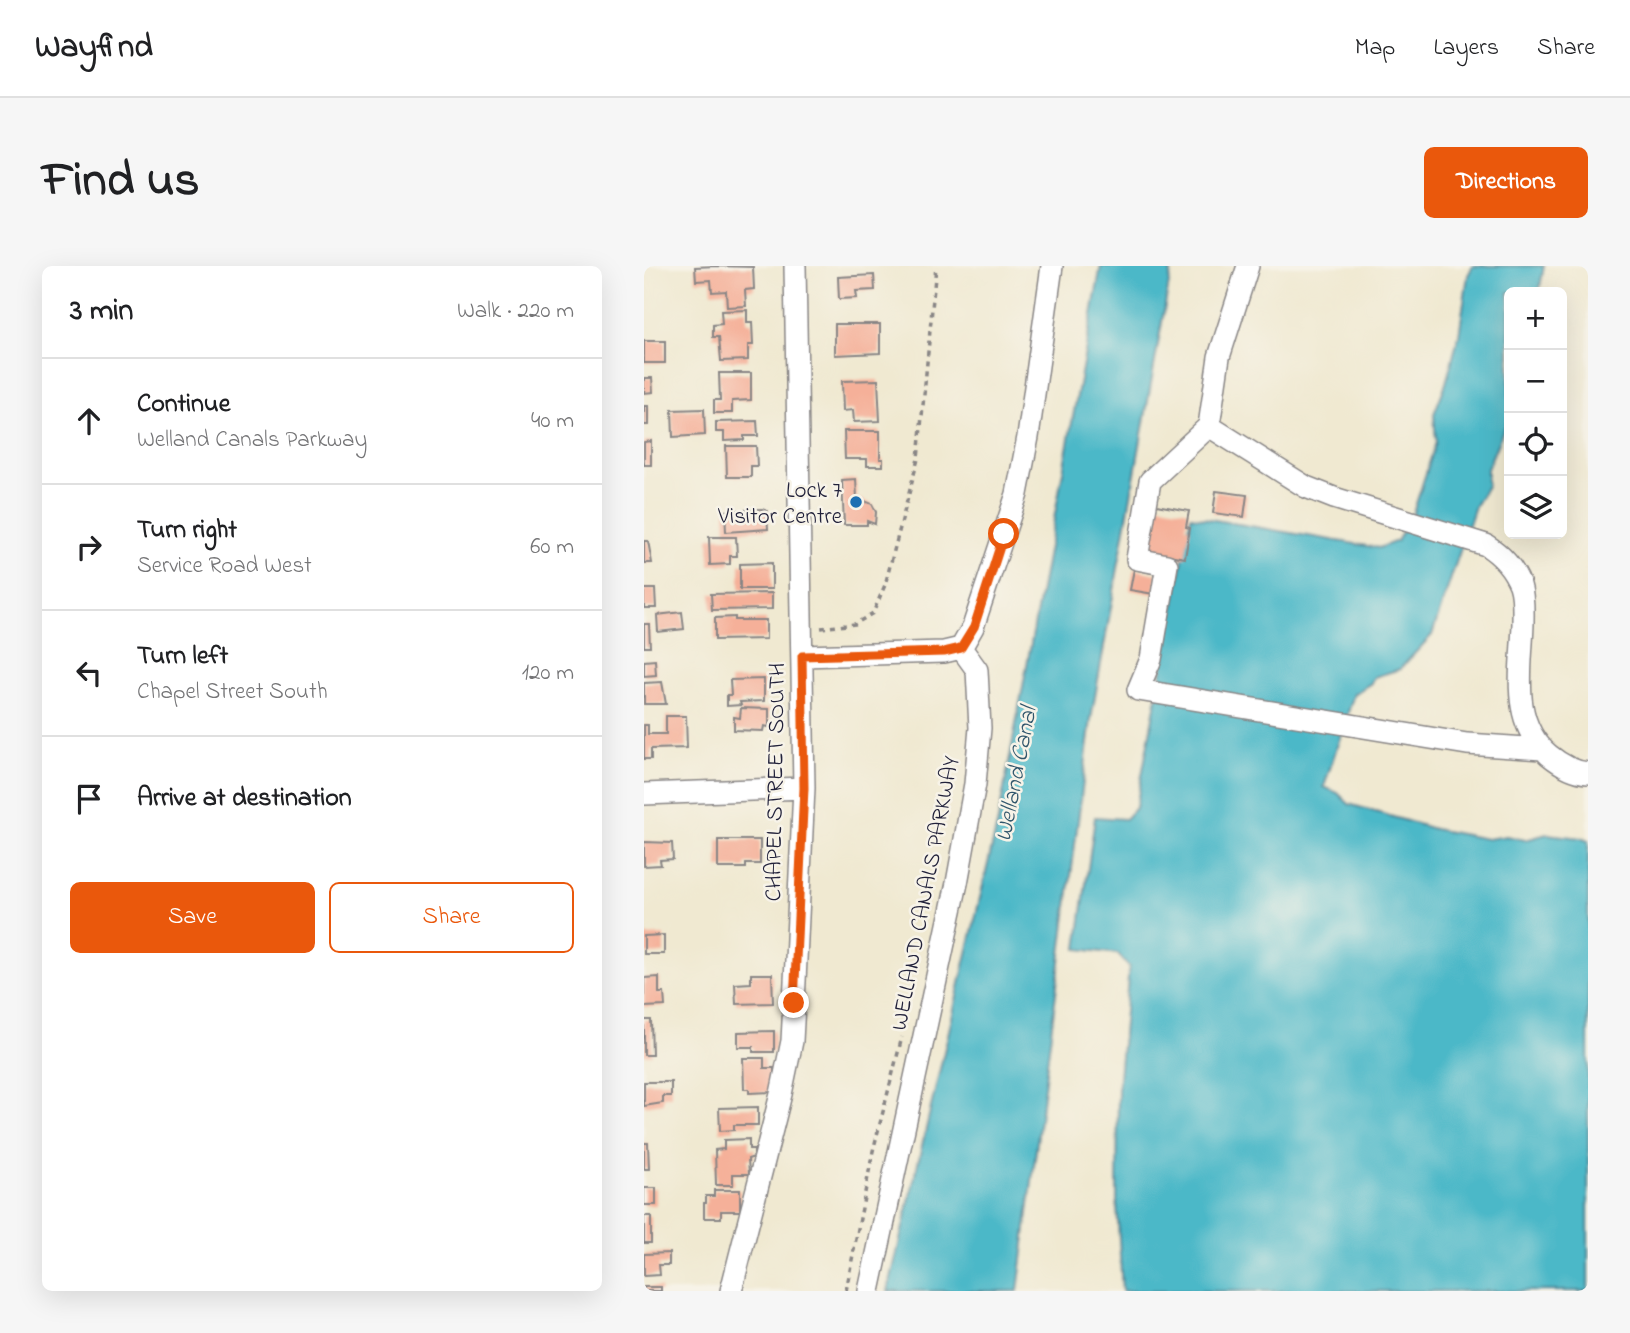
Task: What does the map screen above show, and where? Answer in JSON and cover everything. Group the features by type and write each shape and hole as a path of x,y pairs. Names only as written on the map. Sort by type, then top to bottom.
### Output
{"street":[{"name":"CHAPEL STREET SOUTH","path":"731,1291 792,1041 804,788 795,266"},
{"path":"802,656 953,650 974,627 1017,494 1030,425 1052,266"},
{"path":"1248,266 1219,357 1209,426 1150,481 1137,559 1167,565 1152,659 1139,690 1467,744 1542,750"},
{"path":"1209,426 1307,487 1334,498 1472,540 1500,554 1512,568 1521,587 1523,607 1519,683 1521,706 1530,731 1542,750 1557,762 1588,773"},
{"name":"WELLAND CANALS PARKWAY","path":"869,1291 957,883 975,784 980,728 977,670 953,650"},
{"path":"644,794 804,788"}],"path":[{"path":"802,656 822,627 855,624 873,613 885,584 918,459 936,266"},
{"path":"846,1291 870,1162 888,1084 904,1032"}],"water":[{"name":"Welland Canal","path":"1101,266 1172,266 1091,719 1018,1291 888,1291 998,821"},
{"path":"1473,266 1544,266 1540,287 1504,287 1504,428 1487,469 1487,486 1475,506 1432,635 1400,669 1374,677 1371,683 1354,694 1324,787 1338,793 1349,804 1434,829 1487,839 1507,836 1525,840 1547,834 1588,841 1588,1291 1122,1291 1117,1204 1118,1090 1129,967 1118,954 1077,949 1095,817 1125,819 1136,807 1191,516 1379,548 1397,541 1412,516 1436,442 1434,414 1459,335 1468,275"}],"building":[{"path":"695,267 753,267 754,289 745,290 746,306 727,307 726,291 712,292 711,280 696,281"},
{"path":"874,275 875,290 856,291 857,298 839,299 838,277"},
{"path":"747,310 747,322 752,322 753,345 748,345 748,360 721,361 719,337 713,337 713,325 722,324 721,311"},
{"path":"835,324 880,324 880,353 835,355"},
{"path":"644,341 665,341 665,363 644,363"},
{"path":"719,373 751,373 751,400 732,401 732,413 714,413 714,400 720,400"},
{"path":"644,378 652,378 653,392 644,393"},
{"path":"878,380 880,421 854,422 853,410 843,411 842,381"},
{"path":"644,406 648,406 648,425 644,425"},
{"path":"704,409 705,435 673,437 672,410"},
{"path":"757,421 758,436 744,436 744,440 724,441 724,432 716,432 716,422"},
{"path":"844,431 880,431 880,459 883,459 883,466 867,466 867,459 845,459"},
{"path":"651,441 651,465 644,465 644,442"},
{"path":"726,446 756,446 757,466 751,466 751,477 727,477"},
{"name":"Lock 7 Visitor Centre","path":"856,479 857,498 872,504 876,512 875,524 867,521 867,525 844,525 842,480"},
{"path":"1216,491 1247,495 1244,517 1213,513"},
{"path":"1151,504 1189,511 1186,527 1190,528 1185,558 1143,550"},
{"path":"725,511 767,511 768,529 726,532"},
{"path":"709,537 736,537 737,556 730,556 730,564 710,565"},
{"path":"644,541 648,541 652,563 644,563"},
{"path":"772,563 772,589 740,589 740,564"},
{"path":"1134,569 1157,574 1154,594 1130,590"},
{"path":"644,589 655,589 656,608 644,608"},
{"path":"772,593 772,609 712,610 711,594"},
{"path":"682,612 684,629 658,632 657,615"},
{"path":"735,617 735,620 766,620 766,639 715,640 715,618"},
{"path":"644,624 649,624 650,647 644,647"},
{"path":"655,660 656,675 644,676 644,661"},
{"path":"764,679 764,701 740,702 741,705 727,706 727,695 731,695 730,680"},
{"path":"662,682 666,704 644,704 644,683"},
{"path":"741,708 769,709 769,727 764,726 763,731 734,730 734,717 740,718"},
{"path":"666,716 686,716 687,748 651,749 651,759 644,759 644,725 648,725 648,734 666,734"},
{"path":"718,840 760,840 760,864 746,864 746,868 718,868"},
{"path":"644,842 672,843 673,859 660,860 661,865 644,866"},
{"path":"664,935 664,954 644,954 644,936"},
{"path":"751,974 772,974 773,1003 736,1004 735,984 751,983"},
{"path":"659,977 659,993 664,993 665,1006 644,1007 644,978"},
{"path":"644,1020 651,1020 652,1055 644,1055"},
{"path":"774,1031 774,1052 753,1052 753,1047 738,1047 738,1032"},
{"path":"743,1058 764,1058 764,1068 774,1068 774,1092 749,1093 749,1089 744,1089"},
{"path":"644,1082 671,1082 671,1096 663,1096 663,1103 644,1106"},
{"path":"758,1107 758,1125 734,1125 734,1130 720,1131 719,1108"},
{"path":"749,1139 749,1149 754,1149 754,1157 748,1159 749,1174 733,1174 733,1185 716,1185 715,1150 724,1149 724,1140"},
{"path":"644,1143 648,1143 649,1169 644,1169"},
{"path":"644,1188 656,1188 656,1205 644,1205"},
{"path":"714,1190 740,1190 740,1211 721,1211 721,1218 704,1218 706,1196 714,1196"},
{"path":"644,1216 651,1216 651,1243 644,1243"},
{"path":"669,1253 669,1265 659,1265 660,1275 644,1276 644,1254"},
{"path":"644,1287 661,1287 661,1291 644,1291"}],"place":[{"name":"Lock 7 Visitor Centre","path":"856,502"}],"route":[{"path":"794,1003 804,788 802,656 944,652 961,648 974,627 1004,534"}]}
